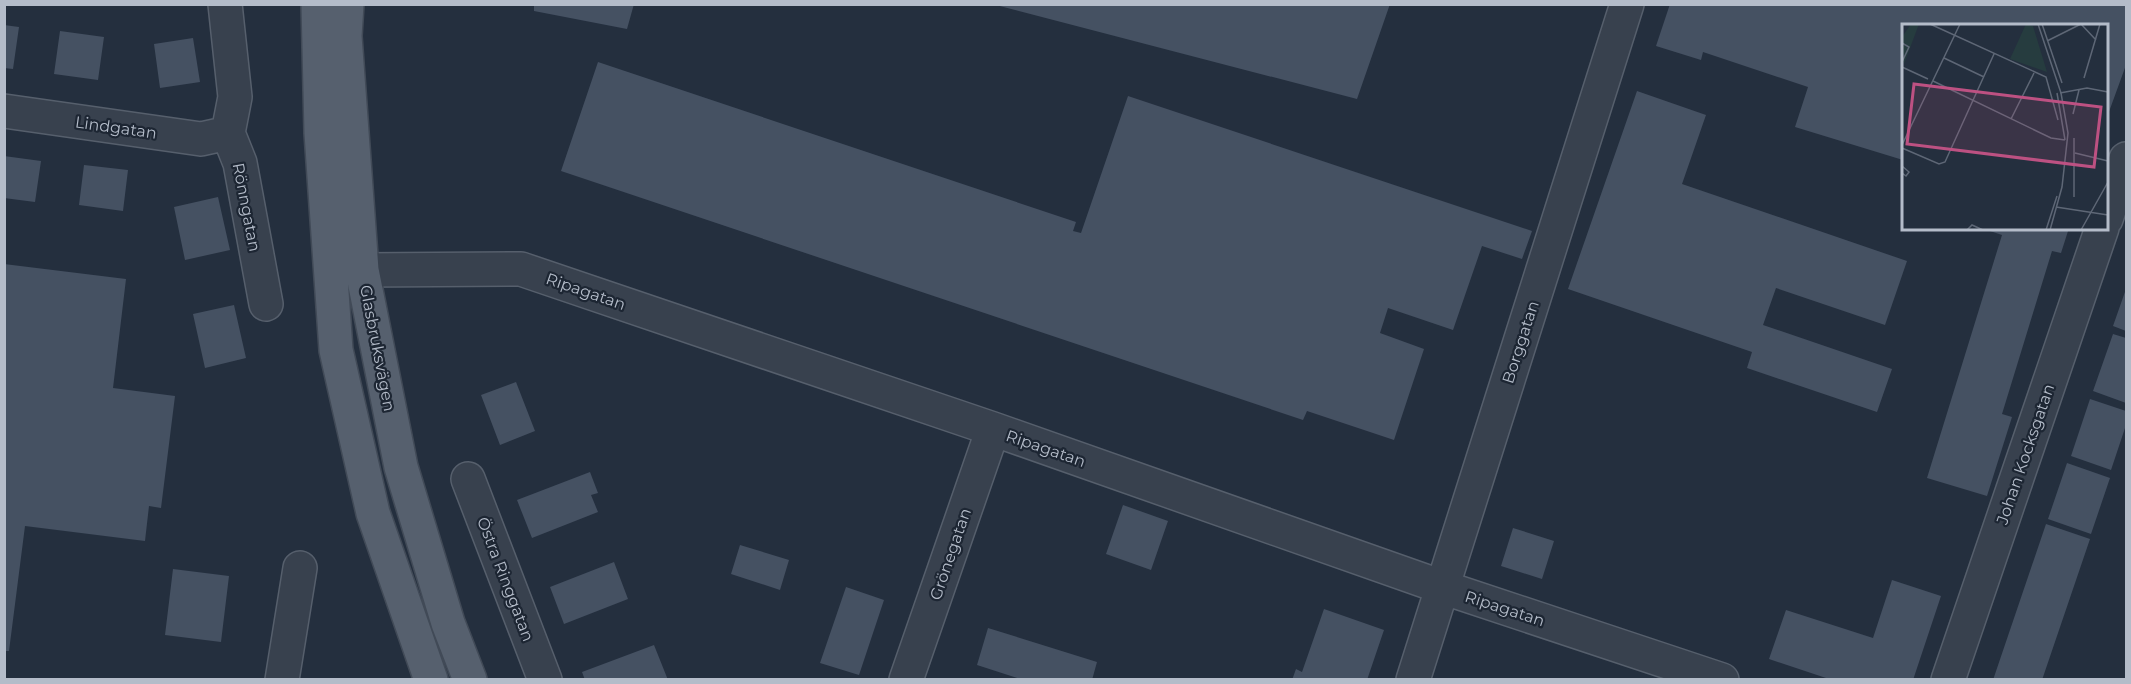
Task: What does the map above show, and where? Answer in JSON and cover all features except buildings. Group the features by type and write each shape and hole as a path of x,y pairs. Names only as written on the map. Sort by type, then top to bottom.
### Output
{"main road":[{"path":"318,4 321,133 336,351 373,513 431,680"},
{"name":"Glasbruksvägen","path":"347,4 345,36 362,270 401,467 448,622 470,680"}],"street":[{"path":"225,4 235,97 228,133"},
{"name":"Borggatan","path":"1413,680 1627,4"},
{"name":"Lindgatan","path":"4,111 201,139 228,133"},
{"name":"Rönngatan","path":"228,133 240,163 266,304"},
{"path":"2107,218 2127,159"},
{"path":"2107,221 2127,230"},
{"name":"Johan Kocksgatan","path":"1948,680 2102,230"},
{"name":"Ripagatan","path":"362,270 521,269 993,429 1442,587 1722,680"},
{"name":"Grönegatan","path":"906,680 993,429"},
{"name":"Östra Ringgatan","path":"468,479 545,680"},
{"path":"282,680 300,568"}]}
